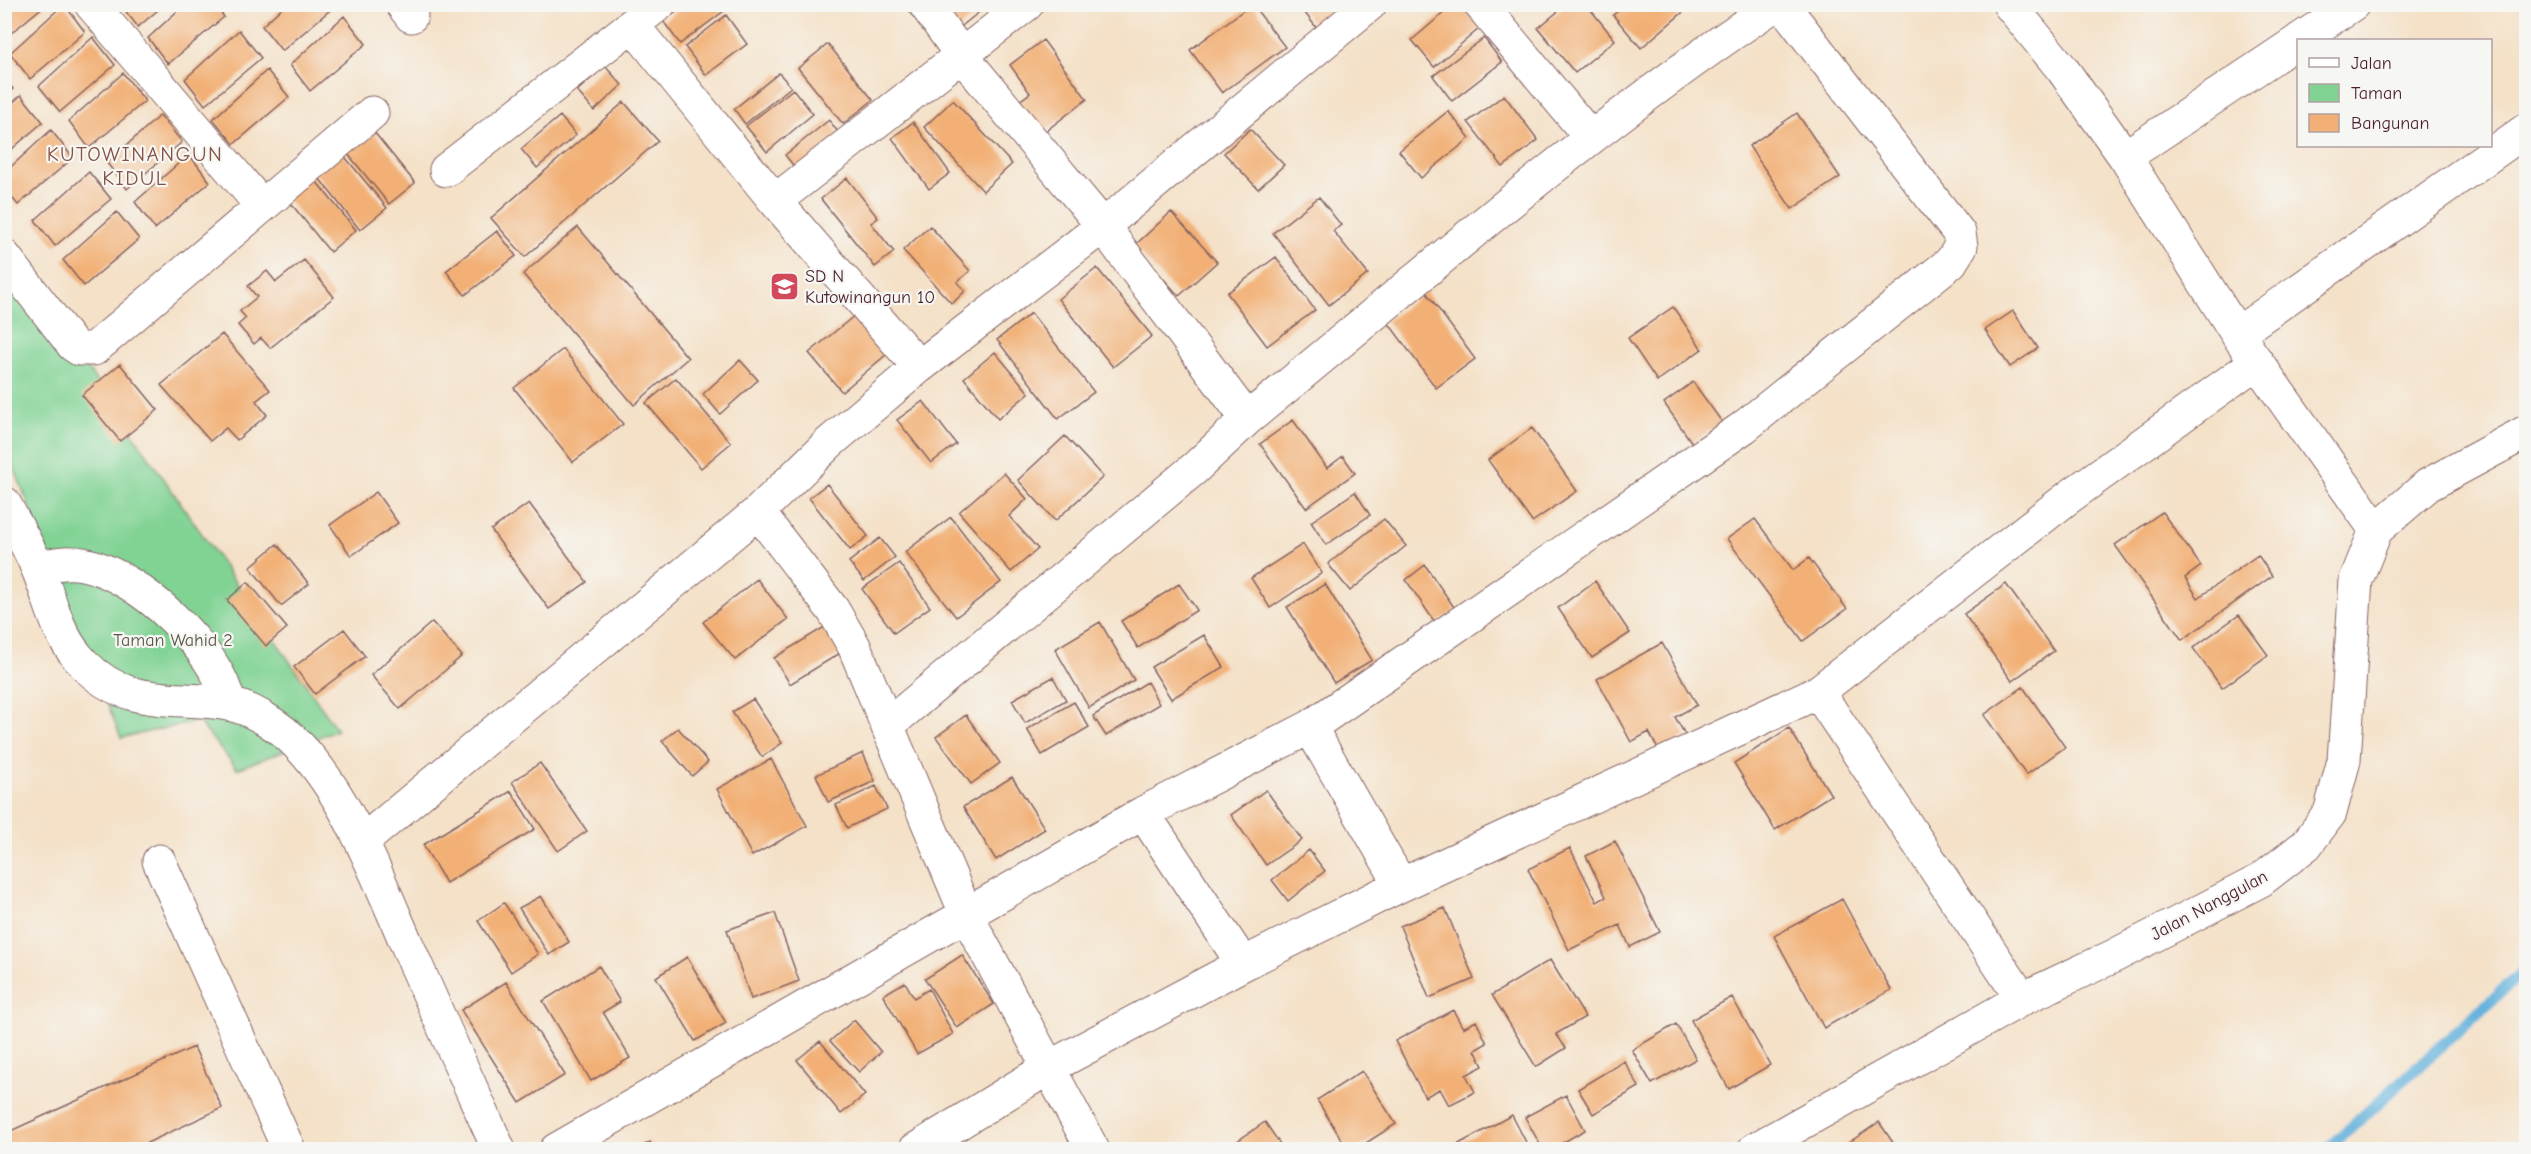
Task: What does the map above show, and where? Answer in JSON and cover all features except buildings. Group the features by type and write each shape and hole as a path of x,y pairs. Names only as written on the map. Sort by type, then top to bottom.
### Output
{"street":[{"path":"91,4 261,205"},
{"path":"446,170 659,4"},
{"path":"925,4 962,56 1103,226 1247,419"},
{"path":"776,201 1027,4"},
{"path":"363,843 758,512 829,443 919,368 1103,226 1370,4"},
{"path":"1480,4 1591,138"},
{"path":"888,725 1195,468 1247,419 1591,138 1701,54 1776,4"},
{"path":"556,1149 967,916 1143,813 1310,727 1744,427 1916,291 1957,254 1961,246 1959,233 1782,4"},
{"path":"2009,4 2063,70 2125,158 2237,334 2376,530"},
{"path":"2302,39 2353,4"},
{"path":"633,26 776,201 919,368"},
{"path":"2125,158 2297,42"},
{"path":"4,256 73,345 79,349 94,349 372,113"},
{"path":"2237,334 2526,130"},
{"path":"915,1149 1048,1068 1243,964 1401,885 1818,692 2069,497 2257,362"},
{"name":"Jalan Nanggulan","path":"1754,1149 2022,999 2114,956 2261,880 2306,845 2330,813 2344,760 2356,580 2376,530 2428,485 2526,432"},
{"path":"4,502 38,568 51,612 64,640 103,682 129,695 229,705 264,719 297,744 322,774 363,843 499,1149"},
{"path":"758,512 833,610 854,646 967,916 1094,1149"},
{"path":"38,568 64,562 85,564 113,574 148,598 192,635 218,670 226,688 229,705"},
{"path":"1818,692 2022,999"},
{"path":"1310,727 1401,885"},
{"path":"1143,813 1243,964"},
{"path":"159,861 281,1147"}],"green space":[{"name":"Taman Wahid 2","path":"4,260 75,350 337,730 237,769 198,721 121,738 5,445"}],"waterway":[{"path":"2326,1150 2526,969"}],"place":[{"name":"SD N Kutowinangun 10","path":"784,286"}],"district":[{"name":"KUTOWINANGUN KIDUL","path":"135,166"}]}
